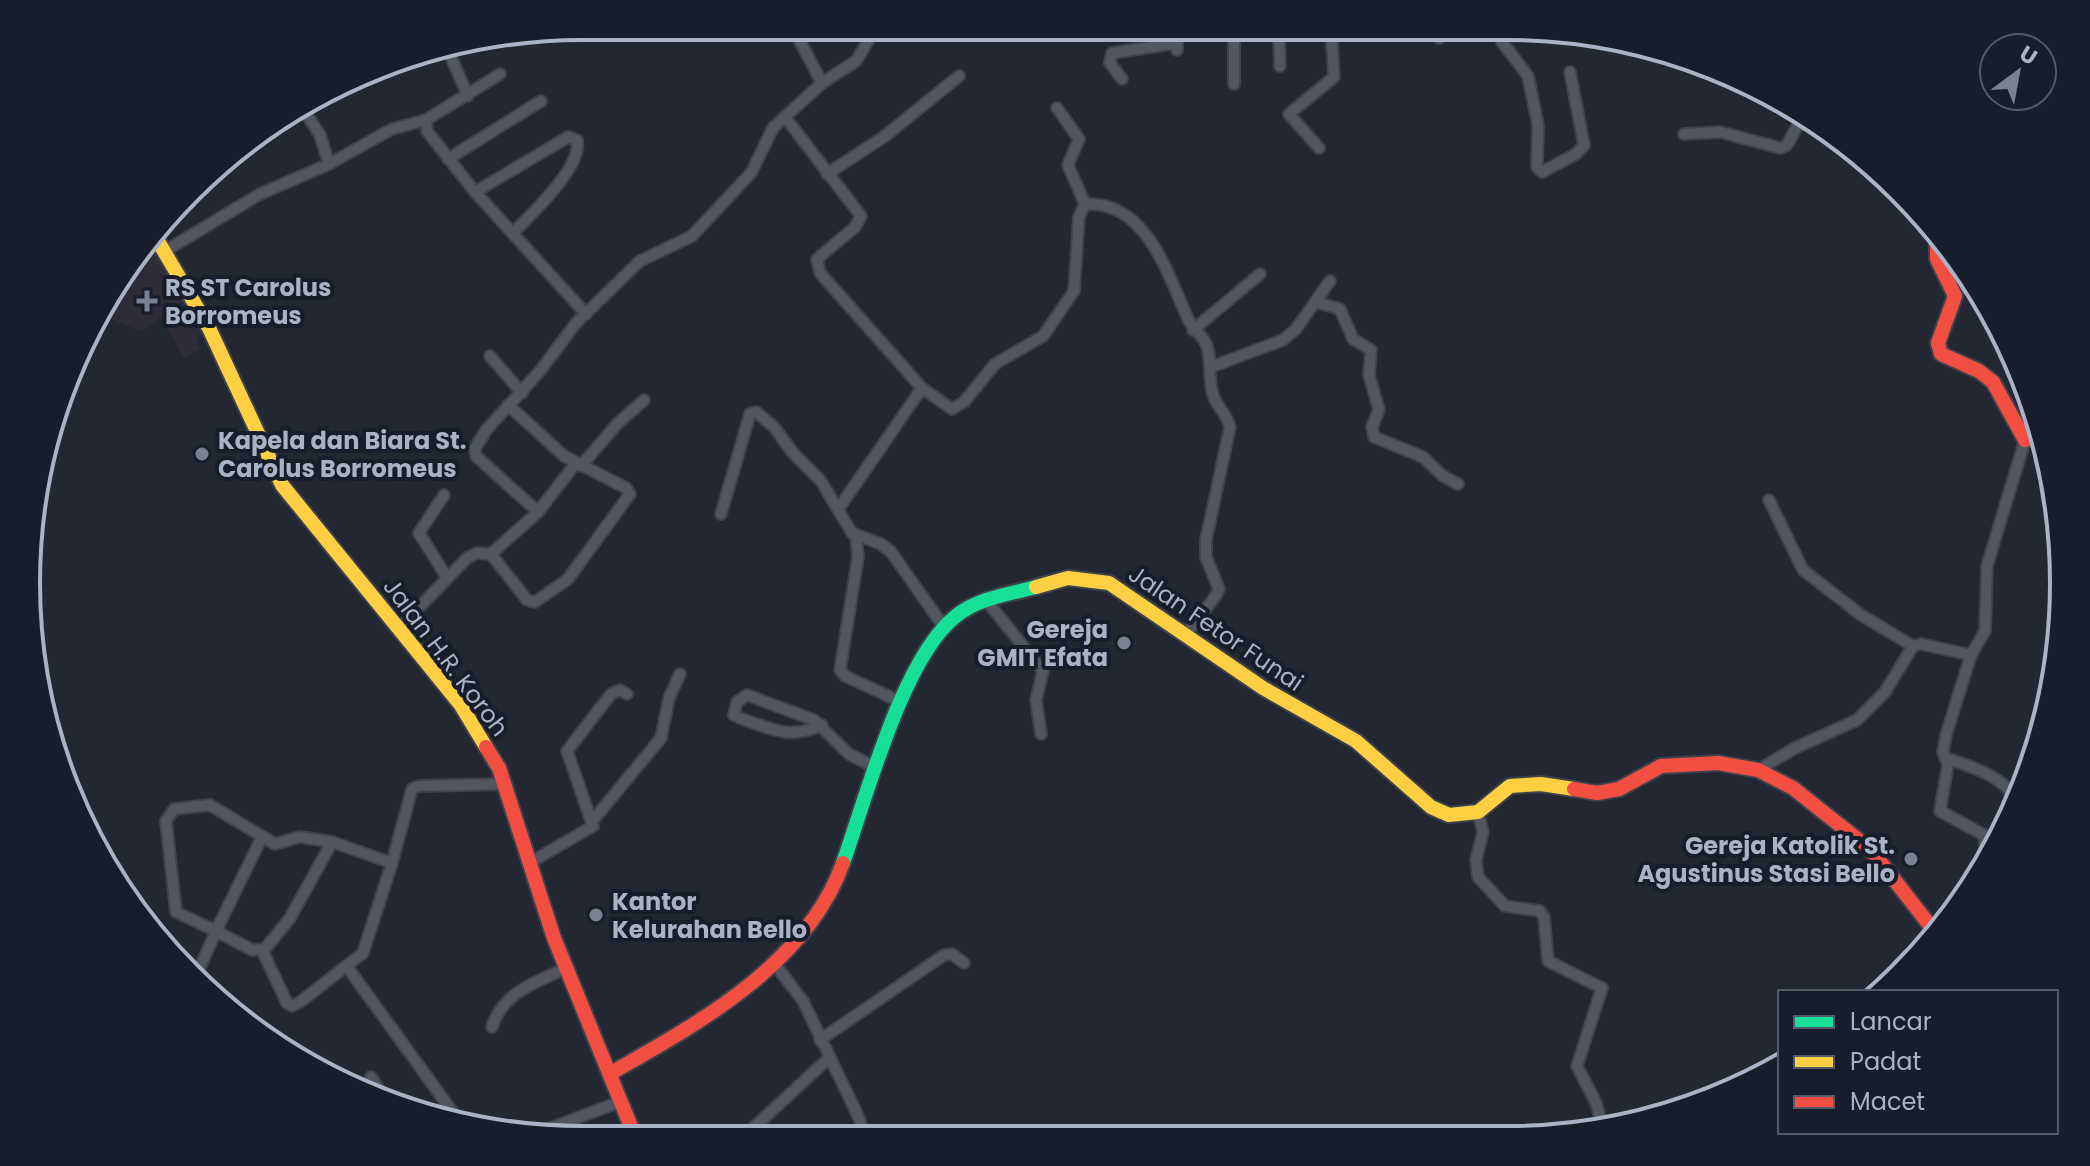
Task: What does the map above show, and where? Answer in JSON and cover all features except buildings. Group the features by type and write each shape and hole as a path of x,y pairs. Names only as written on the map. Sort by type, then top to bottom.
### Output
{"street":[{"path":"799,40 822,83"},
{"path":"538,512 475,453 476,444 586,314 640,261 692,236 751,173 760,159 765,141 785,117 822,83 856,61 869,40"},
{"path":"1122,79 1110,63 1112,53 1177,46 1177,40"},
{"path":"1234,40 1234,84"},
{"path":"1279,40 1280,66"},
{"path":"1319,148 1289,114 1334,77 1332,40"},
{"path":"1503,40 1528,76 1538,125 1537,167 1542,172 1576,154 1584,145 1570,72"},
{"path":"451,57 468,96"},
{"path":"165,251 260,194 329,164 392,129 426,120 500,74"},
{"path":"827,174 885,136 959,76"},
{"path":"448,159 541,101"},
{"path":"785,117 861,216 855,227 817,259 817,268 922,388 957,409 995,364 1043,336 1073,294 1079,217 1085,204 1068,165 1079,139 1057,108"},
{"path":"307,115 320,135 329,164"},
{"path":"426,120 431,140 586,314"},
{"path":"1684,134 1720,132 1783,148 1797,125"},
{"path":"475,192 568,137 577,140 574,159 557,186 513,233"},
{"path":"1085,204 1105,206 1136,224 1159,251 1193,330 1203,338 1211,367 1214,396 1224,409 1230,427 1206,540 1206,557 1219,589 1187,635"},
{"name":"Jalan H.R. Koroh","path":"160,243 209,328 282,485 475,727 506,784 566,968 630,1126"},
{"path":"1937,251 1937,259 1955,296 1938,343 1941,354 1979,371 1993,382 2010,421 2025,440"},
{"path":"1193,330 1260,274"},
{"path":"1211,367 1283,340 1330,281"},
{"path":"1316,302 1340,309 1353,339 1371,350 1369,375 1379,410 1372,427 1374,437 1423,457 1443,476 1458,484"},
{"path":"490,356 522,393"},
{"path":"839,508 922,388"},
{"path":"399,628 446,576 473,554 491,554 538,512 578,464 644,400"},
{"path":"491,554 531,602 568,579 630,494 626,488 578,464 540,437 508,405"},
{"path":"721,514 737,467 746,421 754,412 781,435 839,508 847,527 856,537 888,548 944,627"},
{"path":"2025,440 2030,439"},
{"path":"1985,840 1984,835 1940,811 1942,779 1948,764 1945,758 1946,735 1971,655 1985,631 1987,566 2025,440"},
{"path":"444,495 419,533 446,576"},
{"path":"1769,500 1803,570 1861,615 1913,646"},
{"path":"856,537 858,557 840,670 845,676 901,702"},
{"name":"Jalan Fetor Funai","path":"611,1073 721,1008 774,963 822,909 837,885 901,702 933,640 958,614 986,600 1068,578 1103,580 1263,688 1356,741 1431,807 1460,816 1478,812"},
{"path":"986,600 1043,671 1036,700 1041,734"},
{"path":"1758,770 1795,748 1857,720 1885,692 1913,646 1921,644 1971,655"},
{"path":"594,819 661,738 669,698 680,674"},
{"path":"531,862 593,826 594,819 567,751 611,694 620,690 627,694"},
{"path":"822,725 801,735 792,734 740,718 734,715 734,709 747,695 822,725 849,754 876,768"},
{"path":"1945,758 1990,774 2010,789"},
{"path":"1600,1118 1577,1066 1602,988 1548,961 1544,917 1540,911 1508,907 1484,885 1475,868 1483,832 1478,812 1510,786 1541,784 1597,793 1619,789 1643,773 1661,766 1718,763 1758,770 1793,788 1871,850 1929,924"},
{"path":"262,950 290,1005 300,1002 348,968 367,946 412,789 419,786 506,784"},
{"path":"332,842 290,918 262,950 252,950 175,911 168,813 189,805 210,805 279,845 292,839 332,842 392,863"},
{"path":"200,968 262,837"},
{"path":"820,1040 944,955 952,954 964,963"},
{"path":"774,963 803,1001 861,1126"},
{"path":"348,968 451,1109"},
{"path":"492,1027 497,1010 509,997 566,968"},
{"path":"755,1126 829,1058"},
{"path":"371,1077 376,1086"},
{"path":"558,1125 619,1102"}],"shaded area":[{"name":"RS ST Carolus Borromeus","path":"155,248 206,333 196,339 200,349 184,358 161,317 141,331 109,318"}],"traffic: fast":[{"path":"843,863 888,730 919,663 937,636 956,616 974,605 1036,587"}],"traffic: slow":[{"path":"159,243 209,328 282,485 460,704 486,747"},
{"path":"1036,587 1068,578 1109,583 1263,688 1356,741 1431,807 1449,815 1478,812 1510,786 1541,784 1574,789"}],"traffic: jam":[{"path":"1937,251 1937,259 1955,296 1938,343 1941,354 1979,371 1993,382 2025,440 2030,439"},
{"path":"486,747 499,768 554,938 631,1126"},
{"path":"1574,789 1597,793 1619,789 1661,766 1718,763 1758,770 1793,788 1871,850 1929,924"},
{"path":"611,1073 714,1011 777,961 804,931 826,899 843,863"}],"place":[{"name":"RS ST Carolus Borromeus","path":"147,301"},
{"name":"Kapela dan Biara St. Carolus Borromeus","path":"202,454"},
{"name":"Gereja GMIT Efata","path":"1124,643"},
{"name":"Gereja Katolik St. Agustinus Stasi Bello","path":"1911,859"},
{"name":"Kantor Kelurahan Bello","path":"596,915"}]}
